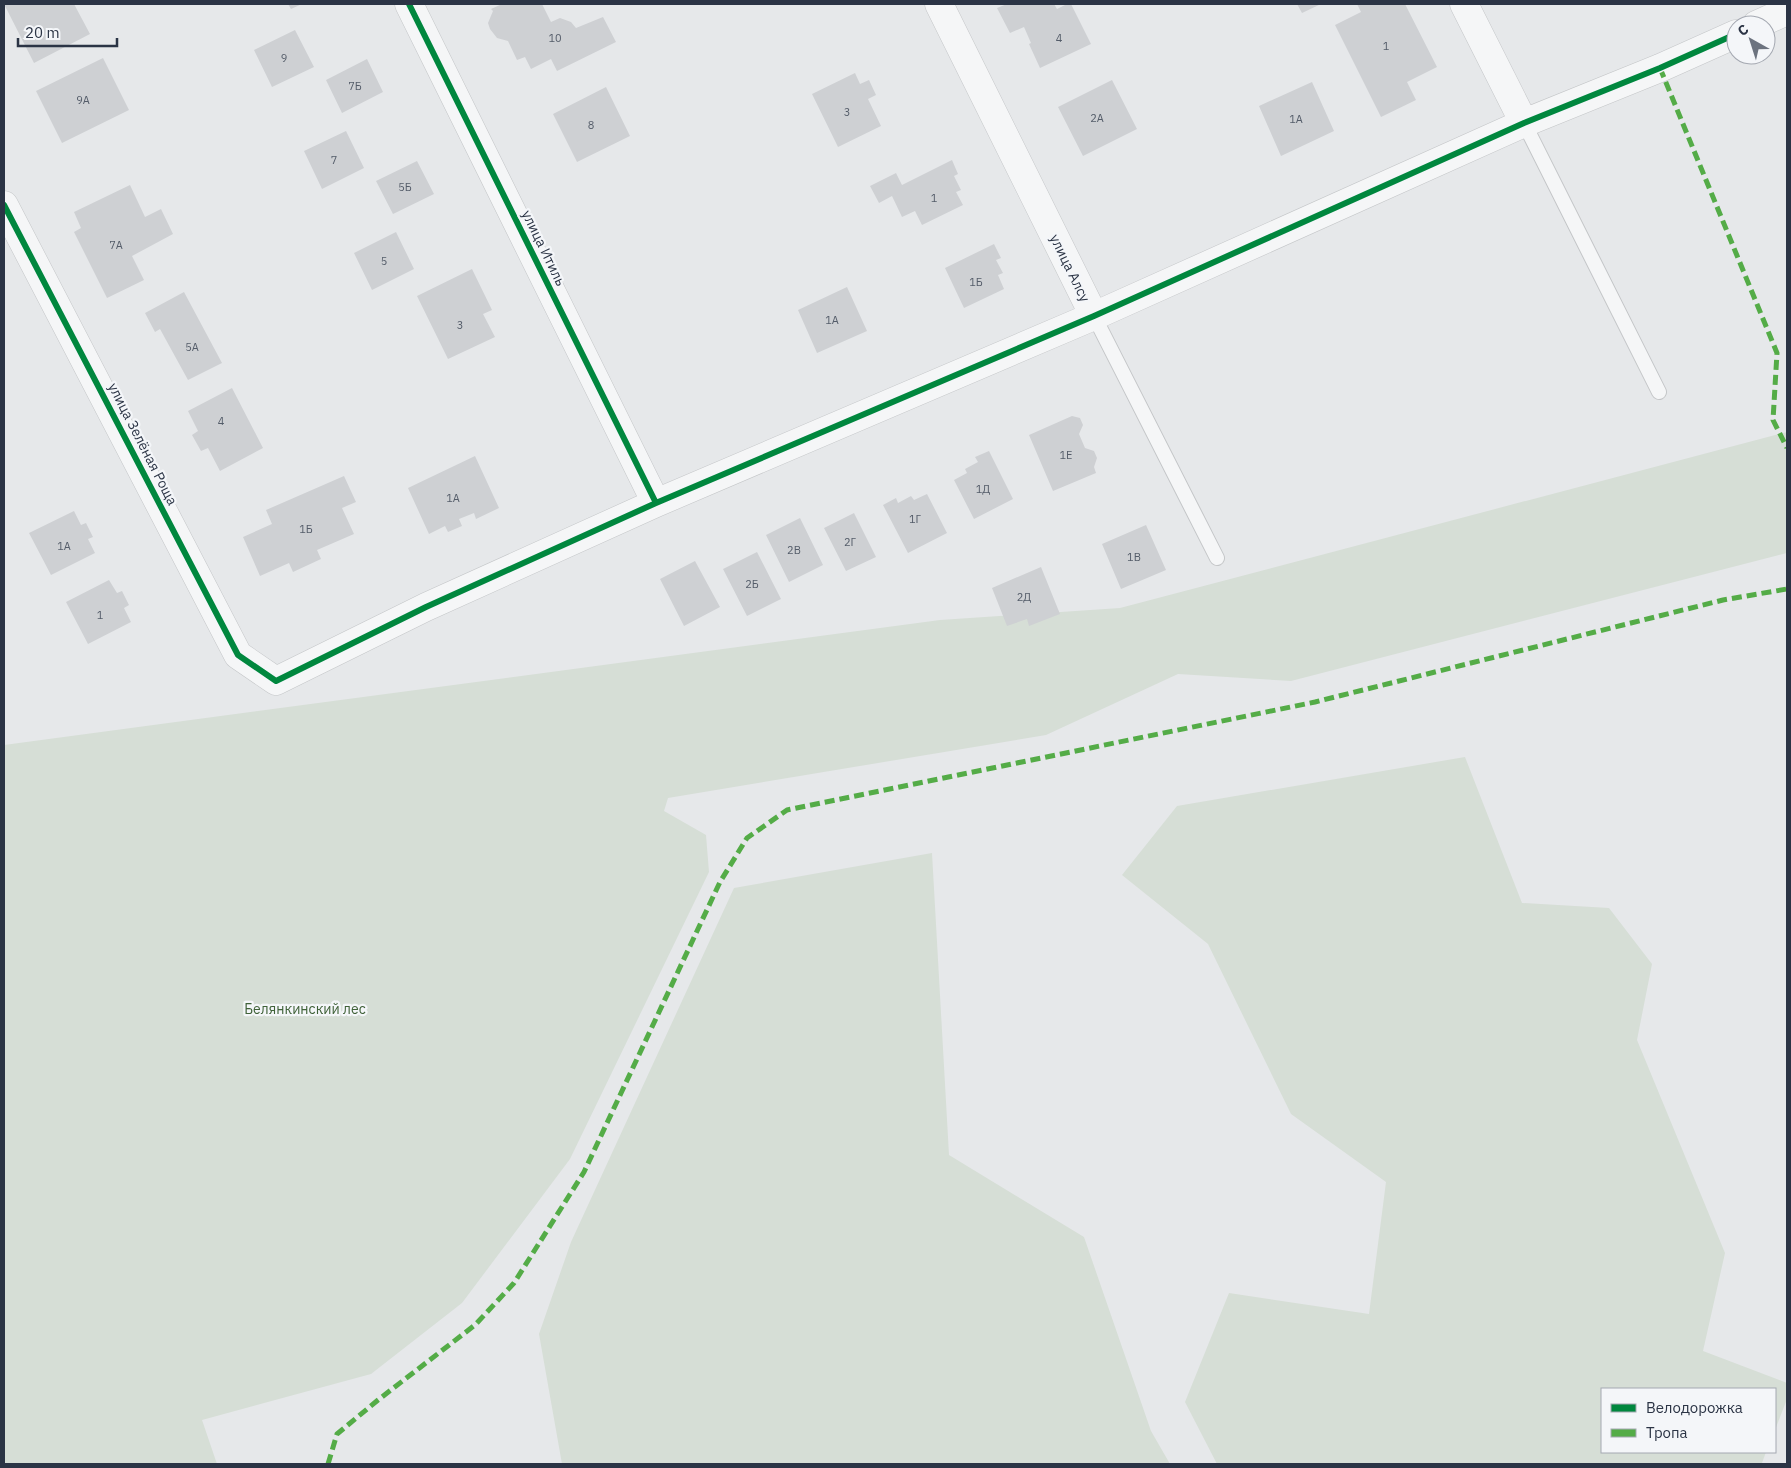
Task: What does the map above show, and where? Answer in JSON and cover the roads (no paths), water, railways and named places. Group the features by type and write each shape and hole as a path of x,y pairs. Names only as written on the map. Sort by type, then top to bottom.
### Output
{"street":[{"name":"улица Итиль","path":"409,4 656,504"},
{"name":"улица Алсу","path":"939,4 1094,316"},
{"path":"1464,4 1524,123"},
{"path":"656,504 1094,316 1524,123 1660,68 1726,38"},
{"name":"улица Зелёная Роща","path":"4,205 238,655 276,680 426,607 656,504"}],"lane":[{"path":"1524,123 1660,392"},
{"name":"улица Алсу","path":"1094,316 1218,558"}],"park label":[{"name":"Белянкинский лес","path":"305,1009"}]}
